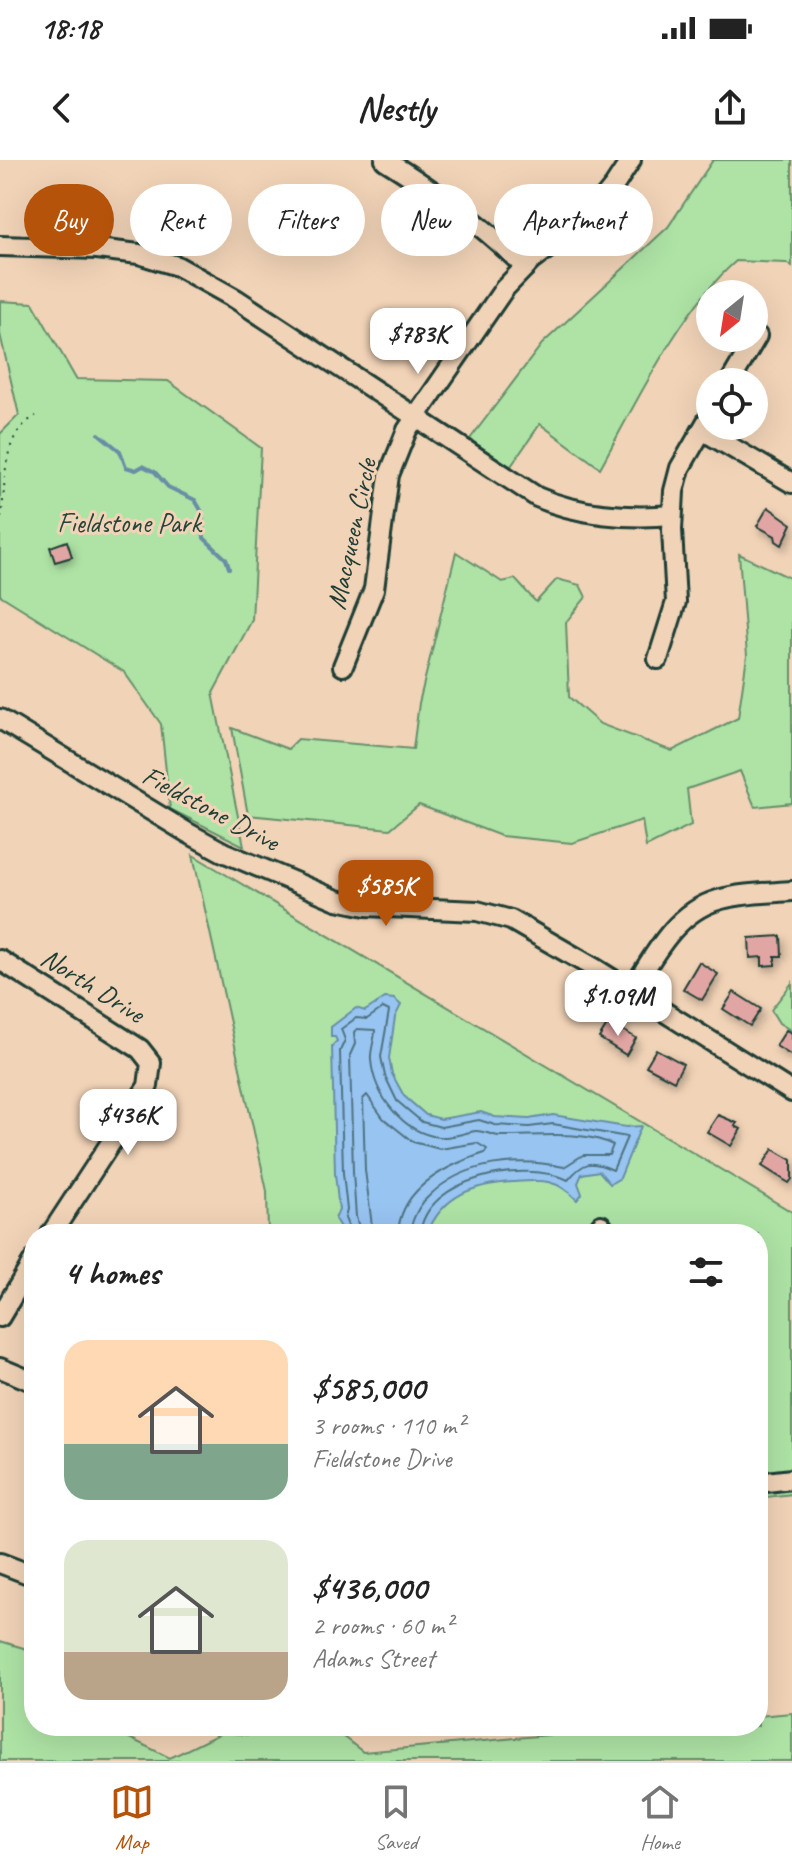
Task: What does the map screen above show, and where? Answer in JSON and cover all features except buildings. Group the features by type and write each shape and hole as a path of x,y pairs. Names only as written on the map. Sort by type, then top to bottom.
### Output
{"street":[{"path":"385,160 459,208 525,267"},
{"name":"Macqueen Circle","path":"343,666 374,589 389,475 401,442 495,301 525,267 588,218 631,160"},
{"path":"0,246 97,249 139,254 177,266 236,299 522,488 554,504 600,513 672,515"},
{"path":"658,659 676,602 672,515 680,468 696,440"},
{"path":"730,440 792,483"},
{"name":"Fieldstone Drive","path":"0,719 188,833 223,852 315,891 352,904 499,915 528,929 792,1092"},
{"path":"631,992 659,947 690,914 718,900 792,891"},
{"name":"North Drive","path":"0,960 140,1049 151,1063 148,1086 58,1224"},
{"path":"0,1317 24,1277"},
{"path":"0,1368 24,1378"},
{"path":"768,1482 792,1479"},
{"path":"0,1563 24,1572"}],"path":[{"path":"1,518 9,438 23,422 36,416"}],"green space":[{"path":"713,160 792,160 792,267 786,263 736,261 717,280 696,280 696,305 660,358 600,468 540,424 509,469 470,439 542,344 637,256 653,256 653,241 668,227"},
{"name":"Fieldstone Park","path":"0,301 33,303 76,379 168,381 261,448 252,620 213,693 244,846 170,809 161,724 124,672 0,595 0,434 19,415 0,334"},
{"path":"456,552 502,582 515,579 536,602 557,579 580,585 586,597 566,622 569,697 600,724 672,751 738,718 747,656 739,554 792,579 792,803 755,807 740,771 687,789 691,825 646,847 642,820 572,843 501,836 419,805 390,829 248,815 232,728 288,749 298,739 413,749 419,703"},
{"path":"193,855 792,1212 792,1494 768,1497 768,1224 268,1224 267,1191"},
{"path":"792,983 792,1031 779,1023 771,1010"},
{"path":"0,1641 24,1648 24,1736 125,1736 170,1758 215,1736 342,1736 363,1752 538,1736 768,1736 768,1715 792,1713 792,1761 0,1761"}],"water":[{"path":"385,998 394,999 401,1005 395,1017 389,1058 392,1074 404,1096 426,1115 441,1119 481,1112 495,1117 529,1119 553,1115 626,1127 641,1126 620,1178 610,1184 599,1171 582,1174 578,1183 582,1194 577,1200 548,1182 486,1185 451,1201 432,1224 338,1224 335,1219 339,1210 335,1174 332,1046 337,1041 331,1037 331,1027 356,1008 365,1011"}],"waterway":[{"path":"99,434 120,451 126,467 136,470 143,466 155,472 168,487 195,500 202,512 204,538 226,559 229,568"}]}
